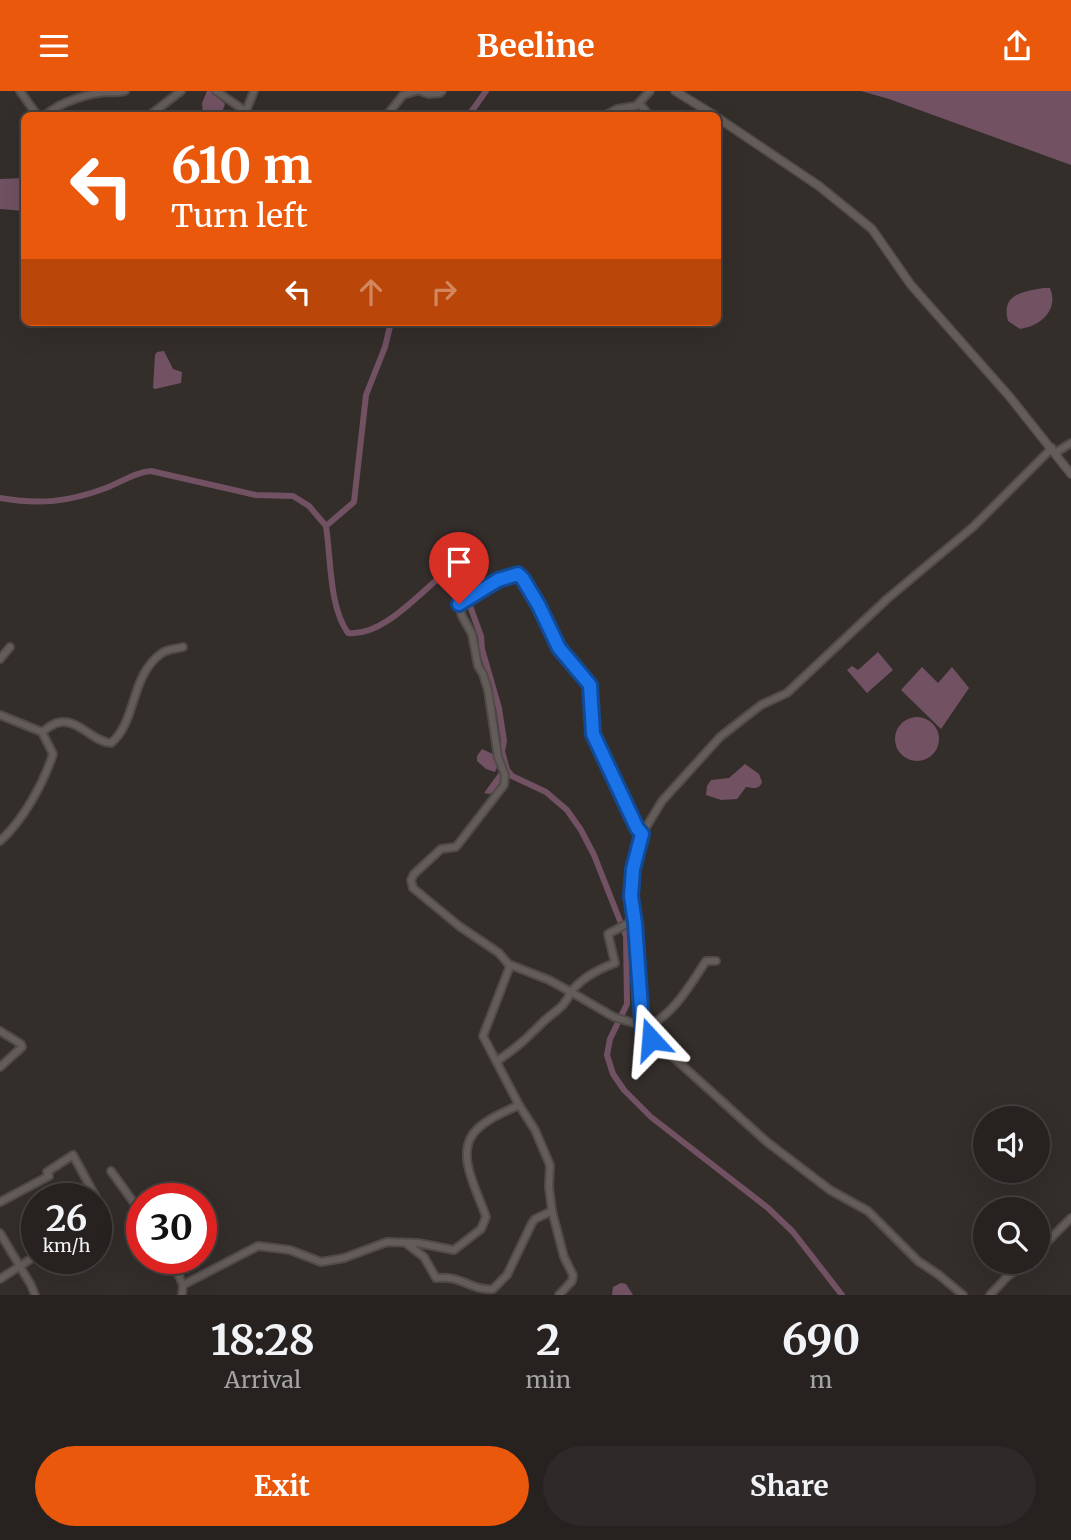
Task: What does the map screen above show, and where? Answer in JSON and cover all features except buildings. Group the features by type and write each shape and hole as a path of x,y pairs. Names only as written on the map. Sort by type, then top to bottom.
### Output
{"street":[{"path":"20,91 35,112"},
{"path":"50,112 77,100 108,92 125,91"},
{"path":"154,112 181,91"},
{"path":"216,91 248,112"},
{"path":"249,112 254,91"},
{"path":"389,112 402,95 418,91 429,94 442,91"},
{"path":"612,112 628,109 639,103 650,91"},
{"path":"675,91 708,112"},
{"path":"639,103 646,112"},
{"path":"721,120 819,186 872,229 911,285 1054,450 1071,474"},
{"path":"963,1295 918,1261 868,1211 823,1185 767,1142 676,1058 651,1039 642,1026 631,896 633,869 642,834 662,801 720,737 761,705 787,692 887,600 974,526 1054,450 1071,443"},
{"path":"642,834 593,734 590,685 559,648 547,620 523,579 518,574 508,576 484,587 459,604 472,634 478,666 488,691 498,757 505,775 503,785 456,846 441,849 414,874 411,880 412,888 485,942 509,964 549,980 614,1017 642,1026 656,1022 672,1009 706,961 716,961"},
{"path":"0,659 10,647"},
{"path":"42,732 55,723 72,723 103,743 111,743 127,718 141,677 163,651 183,647"},
{"path":"0,715 42,732 53,754 15,828 0,841"},
{"path":"497,1061 523,1044 547,1019 560,1010 576,985 599,969 615,963 608,933 634,920"},
{"path":"509,964 483,1036 547,1154 552,1211 564,1257 573,1275 572,1281 559,1295"},
{"path":"0,1031 22,1047 0,1067"},
{"path":"183,1286 258,1246 290,1250 321,1262 344,1258 387,1242 454,1249 481,1229 486,1217 467,1161 472,1135 485,1124 519,1105"},
{"path":"36,1183 49,1176 47,1173 73,1155 88,1183"},
{"path":"111,1171 126,1192"},
{"path":"0,1202 21,1191"},
{"path":"404,1243 424,1257 436,1278 448,1276 483,1290 493,1289 507,1275 532,1223 552,1211"},
{"path":"1050,1239 1071,1218"},
{"path":"0,1233 35,1295"},
{"path":"0,1279 20,1266"},
{"path":"178,1274 183,1286 182,1295"},
{"path":"990,1295 1010,1274"}],"shaded area":[{"path":"207,91 212,91 225,104 222,112 203,112 202,103"},
{"path":"861,91 1071,91 1071,165 889,99"},
{"path":"21,178 21,211 0,209 0,179"},
{"path":"1050,288 1052,303 1041,321 1020,329 1008,321 1010,300 1021,293"},
{"path":"164,351 173,369 182,372 181,383 155,389 155,355"},
{"path":"878,652 893,670 867,693 847,670 852,666 858,670"},
{"path":"922,667 938,683 952,667 969,688 941,729 901,690"},
{"path":"917,717 932,724 939,739 932,754 917,761 902,754 895,739 902,724"},
{"path":"482,749 495,755 498,765 495,772 486,769 477,761"},
{"path":"745,764 759,774 762,782 759,786 746,787 737,799 721,800 706,795 711,780 729,778"},
{"path":"500,771 504,779 500,787 490,794 484,793"},
{"path":"626,1284 633,1295 612,1295 613,1287"}],"waterway":[{"path":"471,112 486,91"},
{"path":"390,326 385,347 366,395 354,502 326,526 334,596 342,622 348,633 373,629 398,614 440,577 449,573 470,606 481,636 482,649 499,708 504,741 502,751 507,770 512,776 546,792 567,810 594,855 626,936 627,1004 610,1039 607,1055 613,1074 624,1090 651,1117 768,1208 793,1232 842,1295"},
{"path":"0,498 41,502 66,499 92,493 134,475 151,471 256,495 293,496 309,506 326,526"}],"route":[{"path":"459,604 498,580 518,574 547,620 559,648 590,685 593,734 642,834 636,852 631,896 643,1030 651,1039"}]}
